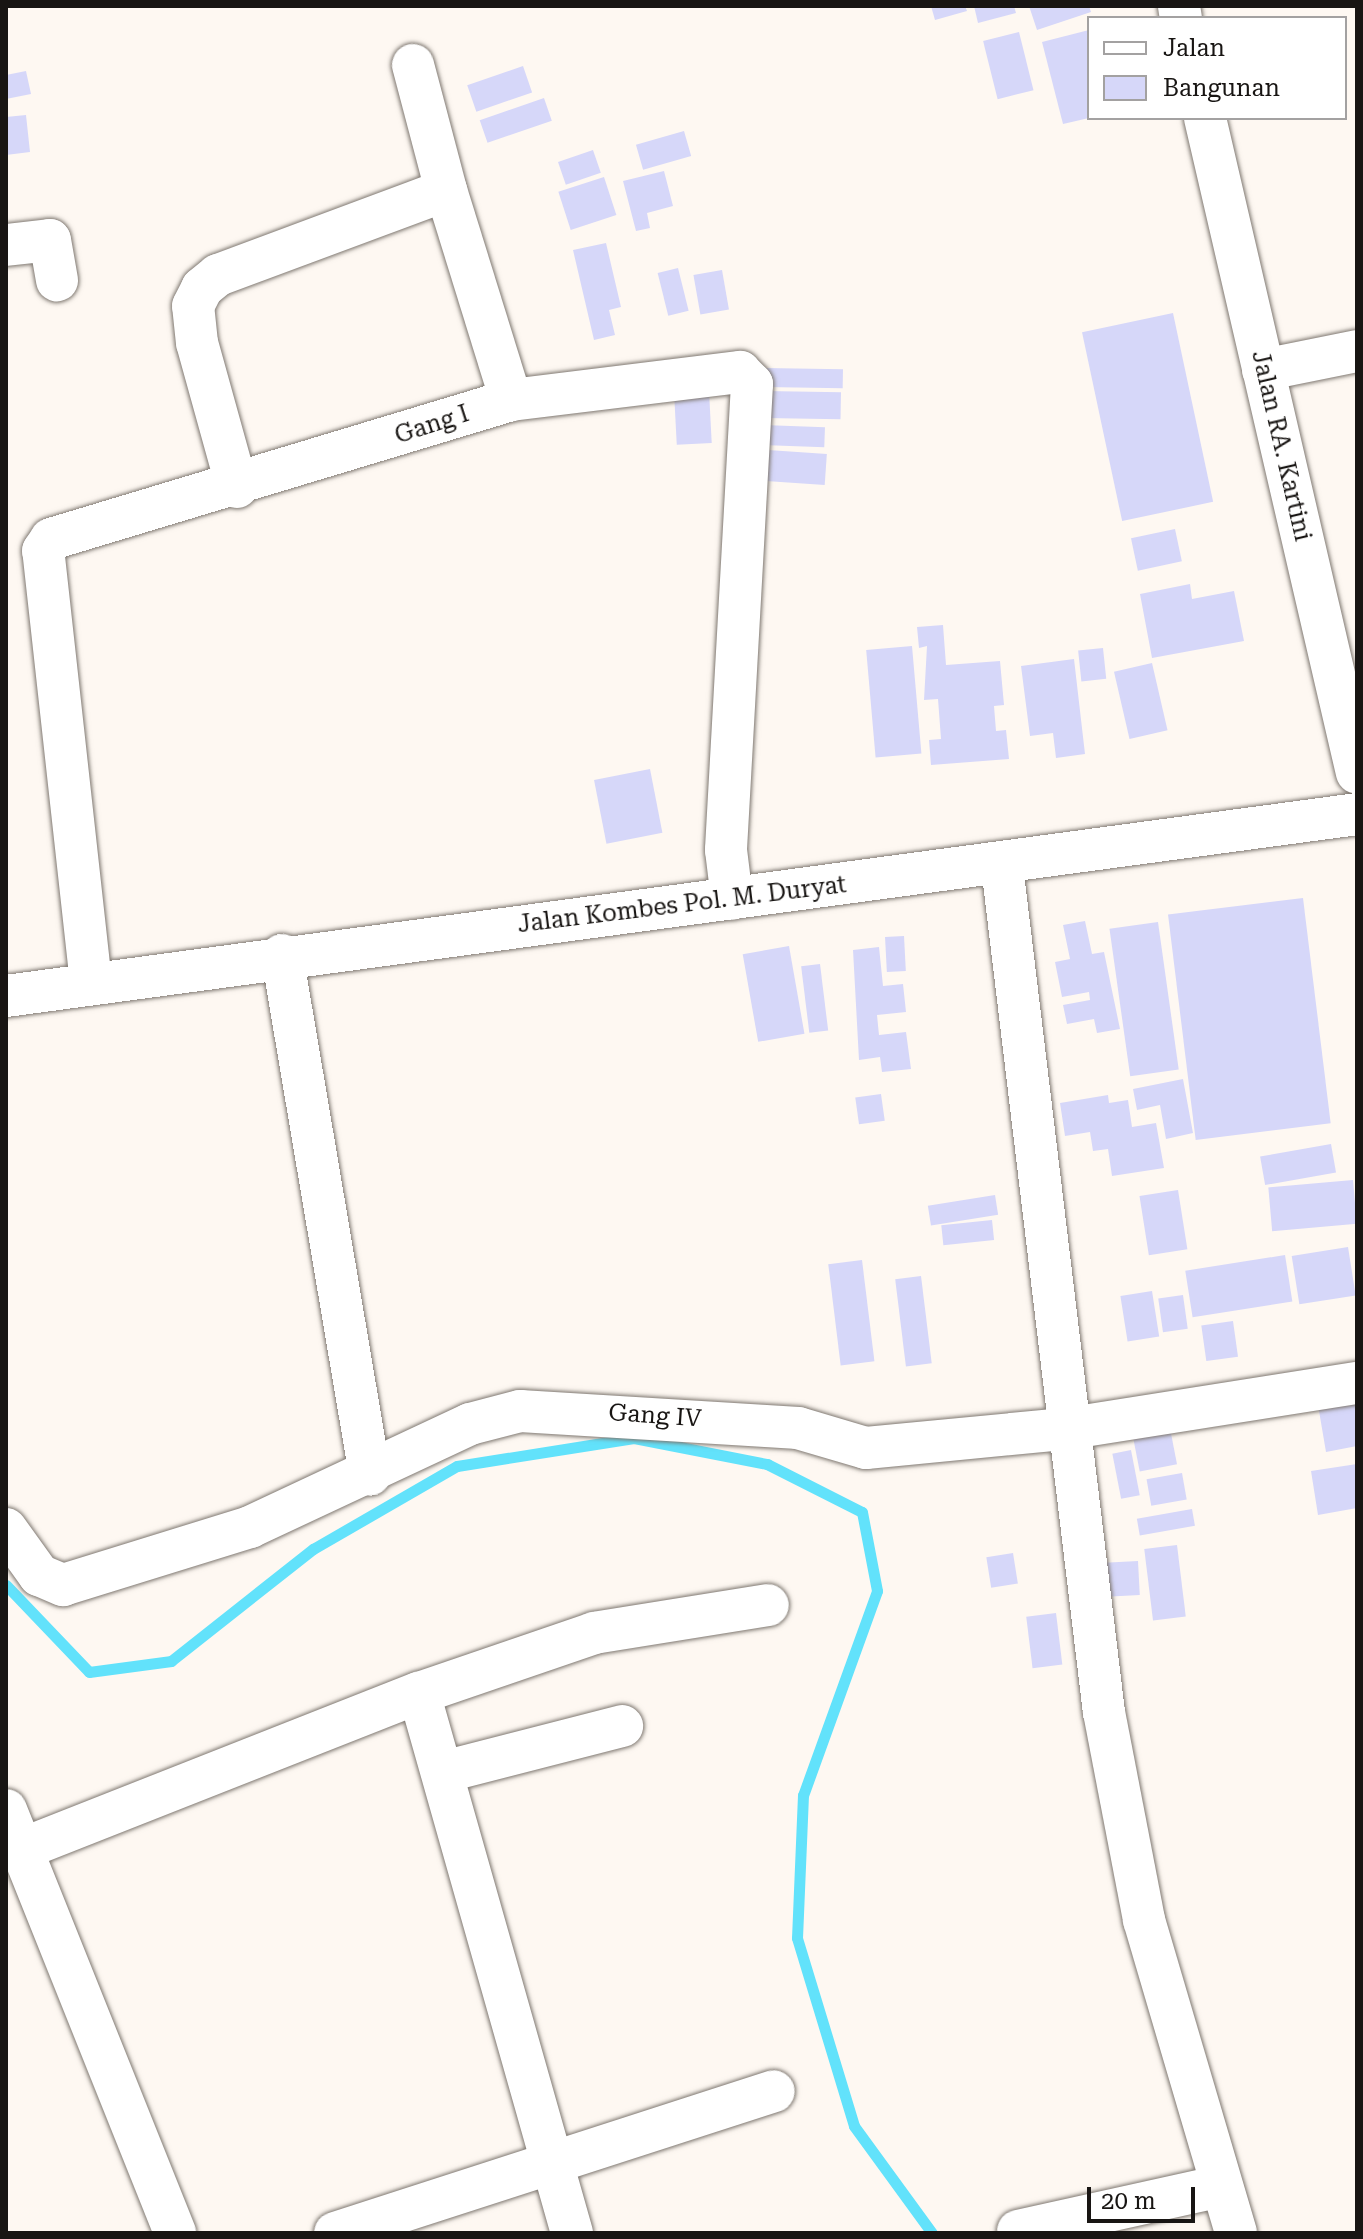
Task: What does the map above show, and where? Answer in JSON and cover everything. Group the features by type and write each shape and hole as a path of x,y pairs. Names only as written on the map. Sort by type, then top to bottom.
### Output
{"street":[{"path":"413,65 446,190 511,400"},
{"name":"Jalan RA. Kartini","path":"1205,120 1357,773"},
{"path":"237,487 197,343 193,306 202,288 218,275 446,190"},
{"path":"6,245 50,240 57,280"},
{"path":"1263,370 1357,351"},
{"name":"Gang I","path":"91,983 43,551 51,539 237,487 511,400 740,372 752,384 726,850 732,899"},
{"name":"Jalan Kombes Pol. M. Duryat","path":"6,996 282,955 1002,866 1357,814"},
{"path":"1002,866 1058,1316 1065,1429 1104,1712 1144,1920 1236,2233"},
{"path":"282,955 370,1475"},
{"name":"Gang IV","path":"6,1529 39,1575 63,1585 250,1527 370,1475 470,1424 544,1409 798,1428 866,1448 1065,1429 1357,1383"},
{"path":"22,1849 419,1693 594,1633 768,1605"},
{"path":"419,1693 572,2233"},
{"path":"443,1772 622,1726"},
{"path":"6,1810 175,2233"},
{"path":"335,2233 554,2167 774,2091"},
{"path":"1018,2231 1221,2186"}],"building":[{"path":"931,6 965,6 967,11 935,20"},
{"path":"974,6 1014,6 1016,13 978,23"},
{"path":"1029,6 1089,6 1091,12 1037,30"},
{"path":"1087,31 1087,118 1063,124 1042,42"},
{"path":"1019,32 1034,90 998,99 983,41"},
{"path":"523,66 532,92 476,112 467,85"},
{"path":"26,71 31,94 6,99 6,75"},
{"path":"544,98 552,121 488,143 480,120"},
{"path":"26,115 30,152 6,155 6,117"},
{"path":"684,131 691,156 643,170 636,145"},
{"path":"593,150 601,173 566,185 558,162"},
{"path":"664,171 673,206 647,213 650,228 636,231 623,181"},
{"path":"604,177 616,215 571,230 558,192"},
{"path":"606,243 621,307 609,310 615,335 594,340 573,250"},
{"path":"678,268 689,311 668,316 658,273"},
{"path":"722,270 729,309 700,314 693,275"},
{"path":"1173,313 1213,502 1122,521 1082,332"},
{"path":"765,368 843,369 843,388 765,387"},
{"path":"709,391 712,443 677,445 674,393"},
{"path":"765,391 841,392 841,419 765,418"},
{"path":"763,425 825,427 824,447 762,445"},
{"path":"768,450 827,454 825,485 766,481"},
{"path":"1175,529 1182,561 1138,571 1131,538"},
{"path":"1190,584 1192,599 1234,591 1244,641 1152,658 1140,594"},
{"path":"943,625 946,665 1000,661 1004,705 994,706 996,731 1006,730 1009,759 931,765 929,740 941,739 938,699 924,700 927,646 919,648 917,627"},
{"path":"912,646 921,754 876,758 866,650"},
{"path":"1103,648 1106,679 1081,681 1078,651"},
{"path":"1074,659 1085,754 1056,758 1053,733 1030,736 1021,666"},
{"path":"1152,663 1168,730 1130,739 1114,672"},
{"path":"650,769 662,833 606,844 594,780"},
{"path":"1303,898 1331,1123 1196,1140 1168,915"},
{"path":"1085,921 1092,954 1104,952 1120,1029 1097,1033 1094,1019 1067,1024 1063,1005 1090,1000 1089,992 1062,997 1055,962 1070,959 1063,925"},
{"path":"1158,922 1179,1070 1130,1076 1109,929"},
{"path":"904,936 906,971 887,972 885,937"},
{"path":"789,946 804,1034 758,1042 743,954"},
{"path":"879,947 883,986 903,984 906,1012 877,1015 879,1035 906,1032 911,1069 882,1072 880,1057 859,1060 853,950"},
{"path":"820,964 828,1031 809,1033 801,966"},
{"path":"1183,1079 1193,1133 1166,1139 1160,1105 1137,1110 1133,1089"},
{"path":"881,1094 885,1121 859,1124 855,1098"},
{"path":"1108,1095 1109,1103 1128,1100 1132,1127 1156,1123 1164,1168 1112,1176 1108,1149 1093,1151 1090,1132 1065,1136 1060,1103"},
{"path":"1331,1144 1336,1173 1265,1185 1260,1157"},
{"path":"1353,1180 1357,1224 1272,1231 1268,1187"},
{"path":"1178,1190 1187,1249 1149,1255 1139,1196"},
{"path":"995,1195 998,1215 931,1225 928,1206"},
{"path":"992,1220 994,1240 943,1245 941,1225"},
{"path":"1348,1247 1356,1295 1299,1304 1292,1256"},
{"path":"1285,1255 1292,1301 1193,1317 1185,1271"},
{"path":"862,1260 874,1361 841,1365 828,1264"},
{"path":"921,1276 932,1363 906,1367 895,1279"},
{"path":"1152,1291 1159,1336 1128,1341 1120,1296"},
{"path":"1183,1295 1188,1329 1163,1332 1158,1298"},
{"path":"1233,1321 1238,1357 1206,1361 1201,1325"},
{"path":"1357,1399 1357,1446 1326,1452 1318,1405"},
{"path":"1169,1423 1177,1464 1140,1471 1132,1430"},
{"path":"1131,1450 1140,1495 1121,1499 1112,1454"},
{"path":"1357,1464 1357,1508 1318,1515 1311,1471"},
{"path":"1182,1473 1187,1500 1151,1506 1147,1479"},
{"path":"1192,1509 1195,1526 1140,1535 1137,1519"},
{"path":"1177,1545 1186,1616 1153,1620 1144,1549"},
{"path":"1013,1553 1018,1584 991,1588 986,1557"},
{"path":"1138,1561 1140,1595 1097,1597 1095,1563"},
{"path":"1056,1613 1062,1665 1033,1668 1026,1617"}],"waterway":[{"path":"6,1585 89,1672 171,1661 313,1549 457,1466 634,1438 767,1464 862,1512 877,1591 803,1795 797,1938 854,2126 932,2233"}]}
